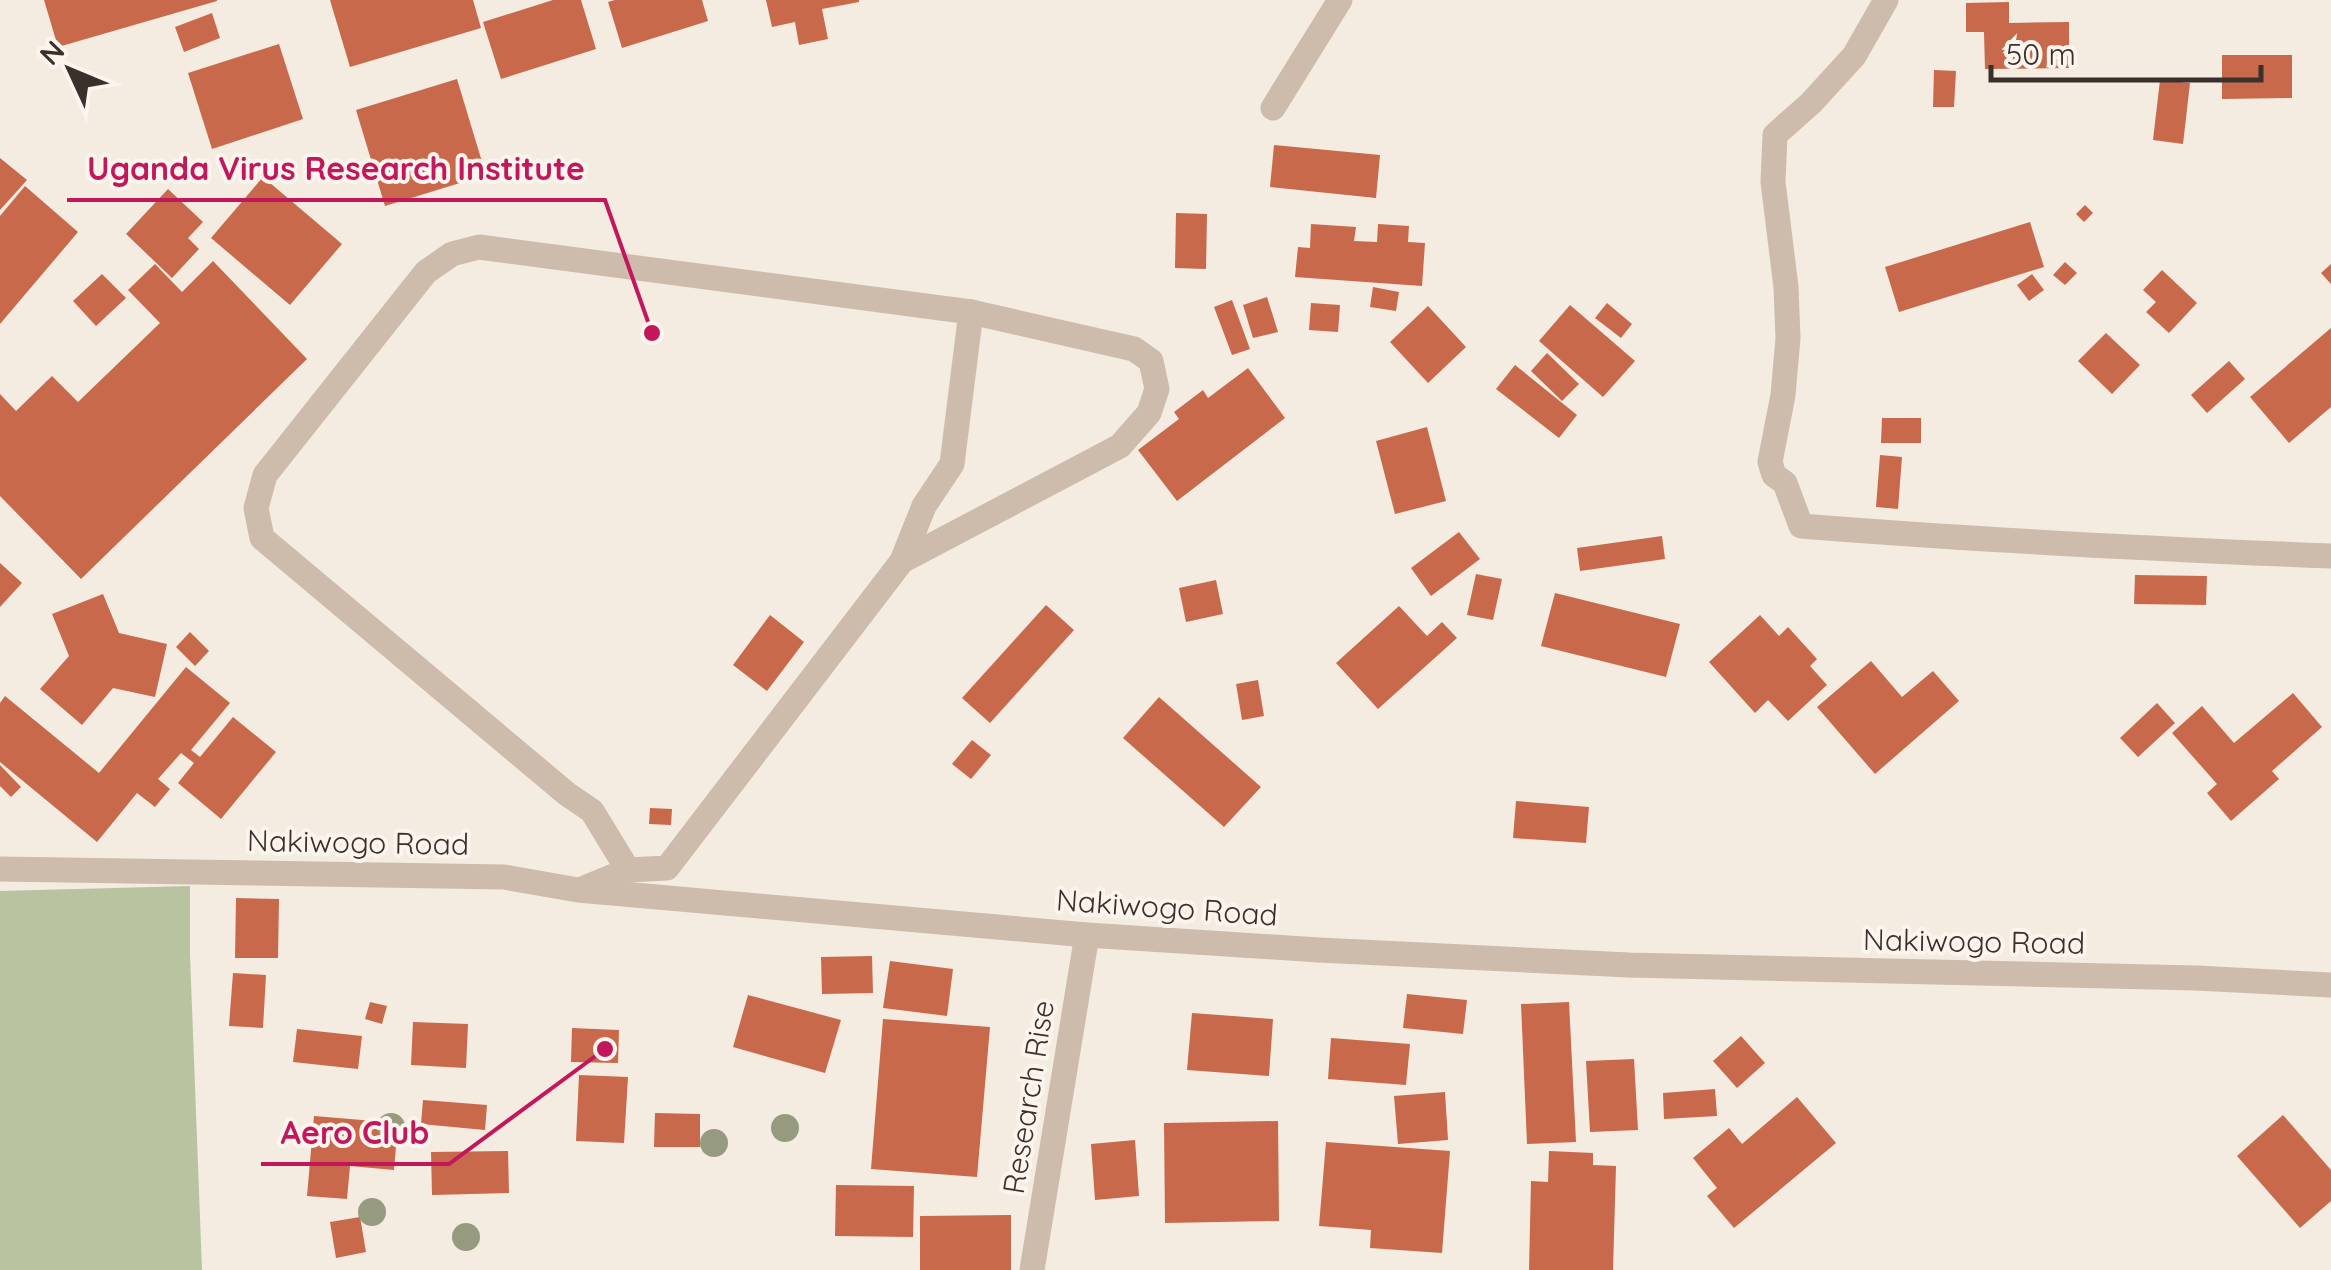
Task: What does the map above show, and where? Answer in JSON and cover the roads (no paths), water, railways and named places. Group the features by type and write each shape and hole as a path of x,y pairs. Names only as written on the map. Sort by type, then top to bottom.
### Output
{"street":[{"path":"1273,108 1340,0"},
{"path":"1886,0 1854,56 1811,103 1775,134 1773,182 1788,338 1784,395 1770,462 1774,475 1785,484 1800,526 2030,542 2331,556"},
{"path":"628,870 592,811 552,782 262,538 256,508 265,476 426,272 452,254 479,247 971,312 1134,348 1151,361 1157,389 1149,413 1120,446 902,561"},
{"path":"578,890 628,870 667,868 902,561 924,506 952,464 971,312"},
{"name":"Nakiwogo Road","path":"0,869 504,877 578,890 1087,935 1320,950 1629,965 2196,978 2331,985"},
{"name":"Research Rise","path":"1032,1270 1087,935"}],"place":[{"name":"Uganda Virus Research Institute","path":"652,333"},
{"name":"Aero Club","path":"605,1049"}]}
